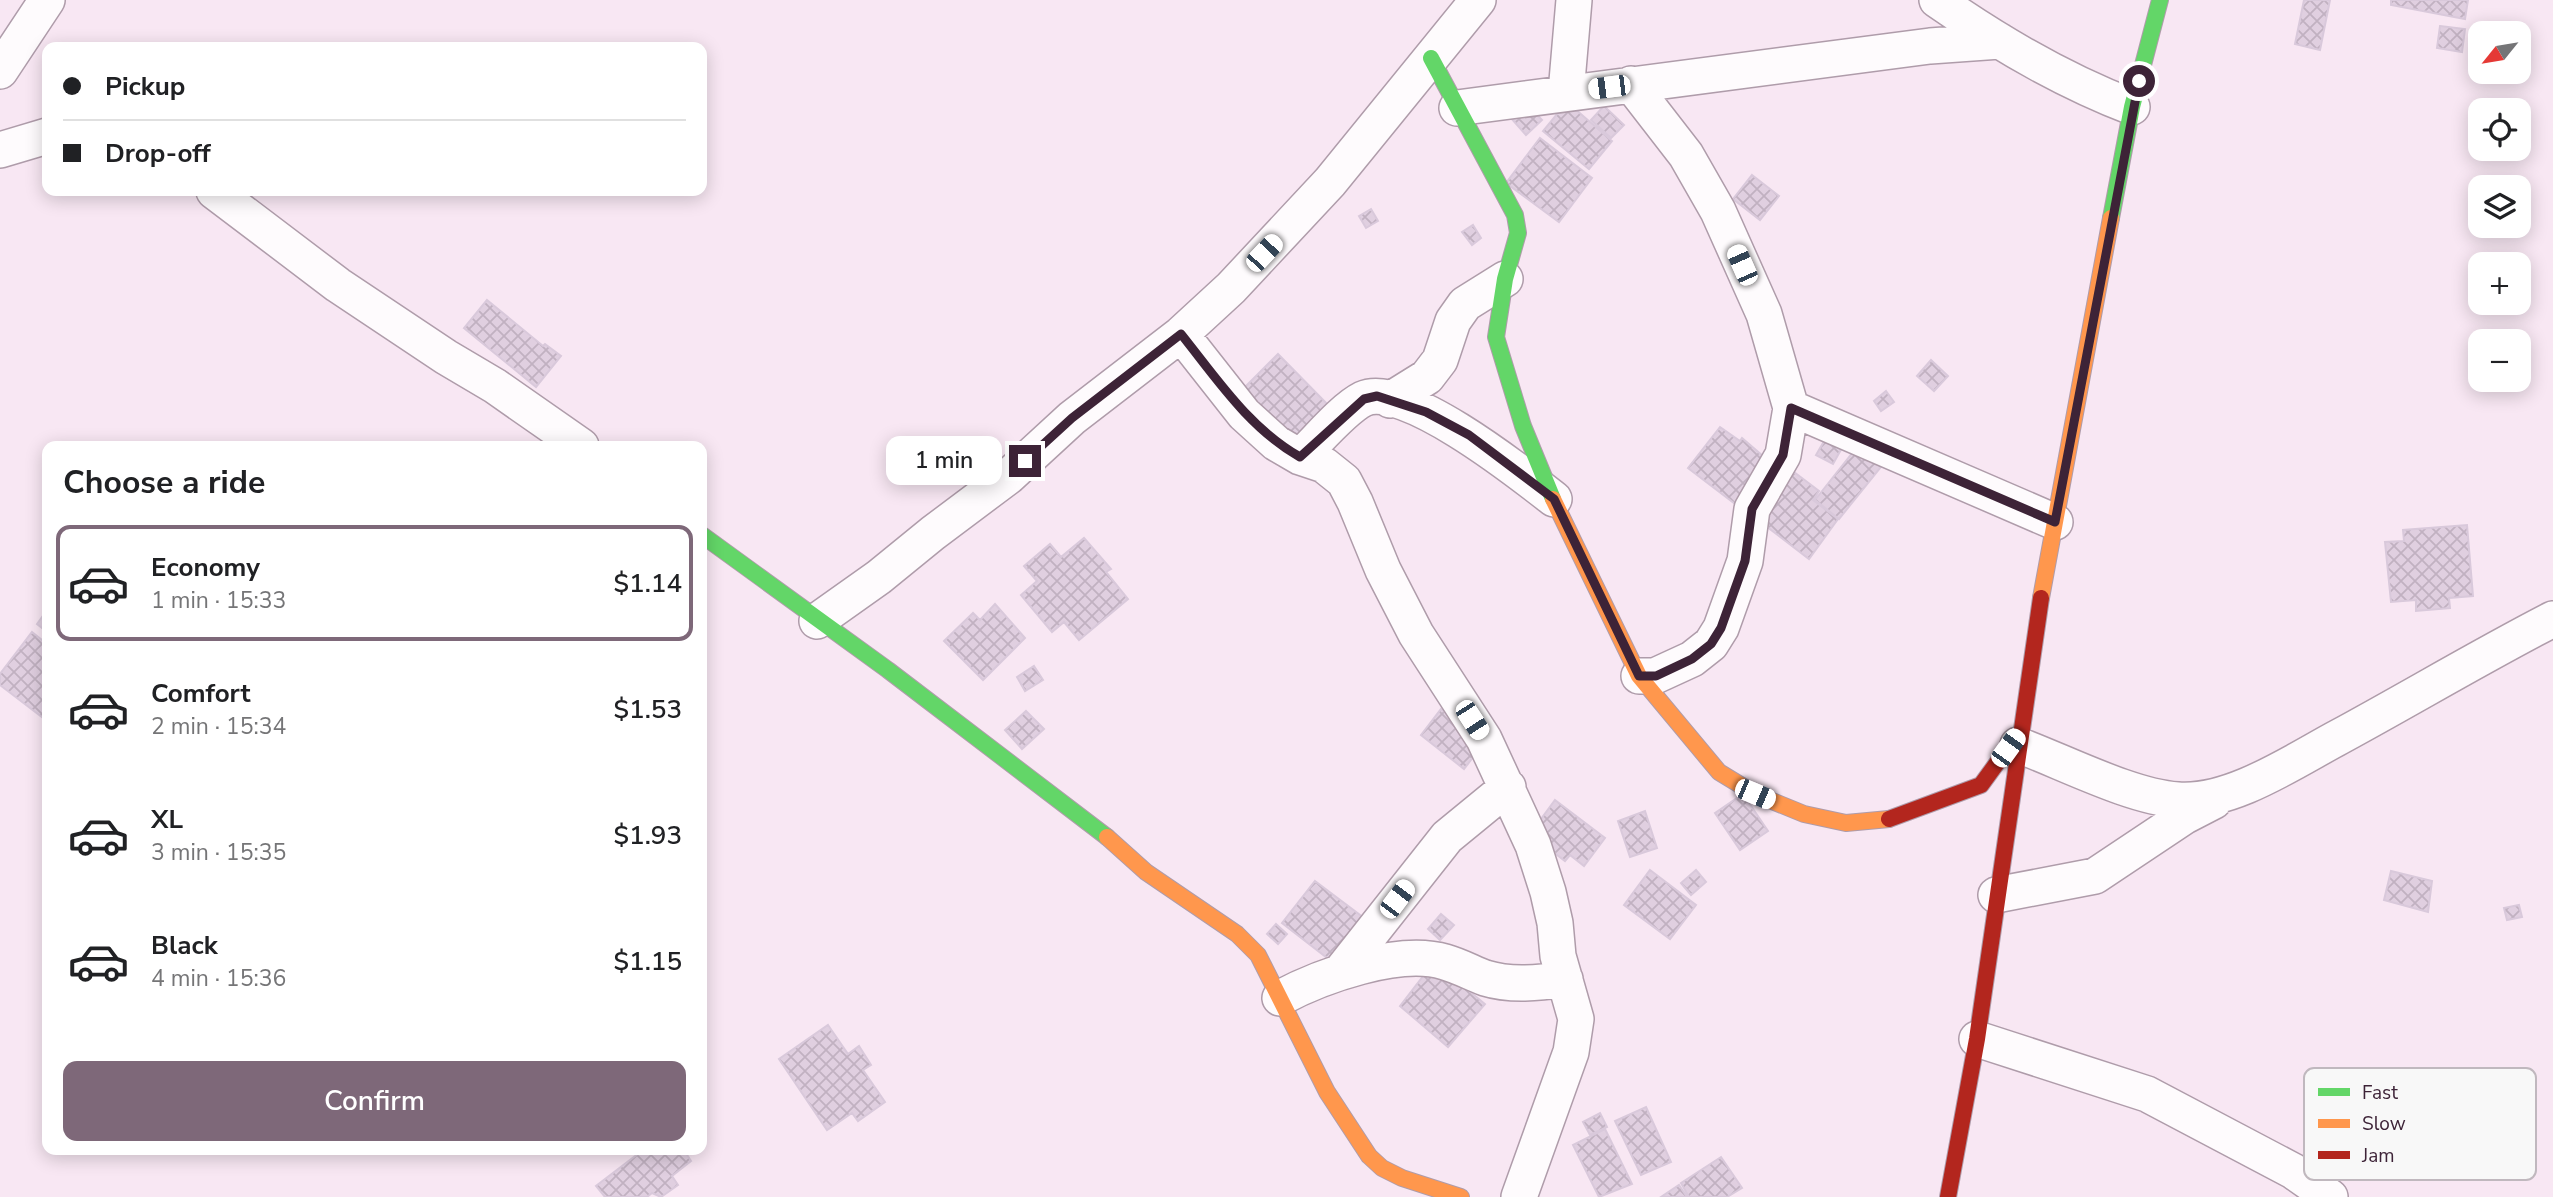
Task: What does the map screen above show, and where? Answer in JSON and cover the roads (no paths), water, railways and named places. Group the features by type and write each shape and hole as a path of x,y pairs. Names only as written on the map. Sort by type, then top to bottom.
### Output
{"street":[{"path":"4,54 47,0"},
{"path":"817,621 879,577 1009,476 1072,418 1181,334 1231,288 1330,182 1478,0"},
{"path":"1566,93 1574,0"},
{"path":"1937,0 2000,41 2097,94 2132,107"},
{"path":"1948,1197 1977,1038 1996,895 2055,522 2132,107 2160,0"},
{"path":"1457,108 1930,46 2000,41"},
{"path":"1431,58 1515,215 1518,233 1505,279 1496,337 1523,426 1554,499 1639,676 1719,772 1755,794 1804,814 1846,823 1889,819 1981,785 2020,737"},
{"path":"1631,84 1686,155 1718,211 1765,314 1791,408 1783,455 1752,509 1745,561 1721,628 1711,644 1692,659 1656,676 1639,676"},
{"path":"0,150 42,137"},
{"path":"221,196 338,285 446,357 495,386 574,441"},
{"path":"1390,400 1427,377 1440,360 1453,321 1465,304 1505,279"},
{"path":"1181,334 1244,414 1276,443 1300,457 1324,465 1344,481 1356,502 1383,570 1416,634 1484,739 1508,787 1548,892 1555,923 1558,956 1576,1018 1571,1052 1519,1197"},
{"path":"1300,457 1364,399 1377,396 1426,412 1469,435 1554,499"},
{"path":"1791,408 2055,522"},
{"path":"707,540 888,670 1052,798 1089,822 1146,872 1237,934 1258,955 1327,1092 1369,1156 1409,1190 1461,1197"},
{"path":"1996,895 2095,876 2185,816 2553,619"},
{"path":"2020,737 2145,794 2178,800 2203,800 2233,791"},
{"path":"1342,970 1447,837 1508,787"},
{"path":"1280,998 1342,970 1415,959 1445,962 1488,979 1517,983 1565,979"},
{"path":"1977,1038 2147,1094 2282,1165 2304,1180"},
{"path":"2304,1180 2330,1197"}]}
